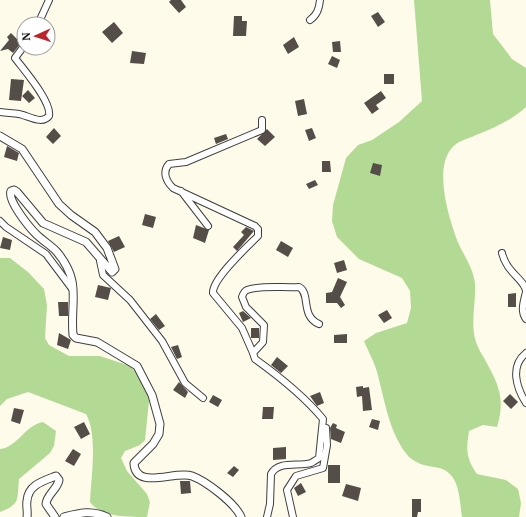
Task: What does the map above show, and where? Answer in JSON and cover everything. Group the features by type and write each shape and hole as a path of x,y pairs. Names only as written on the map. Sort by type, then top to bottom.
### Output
{"street":[{"path":"42,16 49,0"},
{"path":"310,20 315,17 320,0"},
{"path":"0,112 19,114 39,120 44,120 49,116 50,111 36,86 15,58 16,56"},
{"path":"262,120 262,130 186,162 169,164 166,168 165,177 173,188 180,190 258,229 258,236 221,276 213,288 213,293 242,328 255,359 296,391 311,405 323,419 326,427 327,445 323,468 296,476 287,490 293,517"},
{"path":"0,136 22,149 59,204 71,215 95,232 106,248 113,262 114,272 109,270 89,246 80,238 43,223 17,192 14,190 10,191 12,201 28,226 56,251 69,268 73,290 73,334 76,338 96,342 137,366 152,395 160,424 159,434 153,444 134,463 136,473 148,478 184,474 192,476 228,500 238,511 241,517"},
{"path":"180,190 208,226"},
{"path":"0,221 6,227 46,254 73,290"},
{"path":"502,253 507,268 524,286 526,292 522,309 523,315 526,319"},
{"path":"100,260 103,275 130,300 162,342 185,383 203,398"},
{"path":"253,353 263,342 264,325 242,302 243,293 247,290 299,287 302,289 308,316 319,324"},
{"path":"526,353 517,362 516,372 519,391 526,403"},
{"path":"267,517 270,504 271,474 273,470 284,466 311,463 319,458 323,419"},
{"path":"28,517 26,501 33,488 39,482 56,476 60,480 47,497 46,504 55,517"},
{"path":"64,517 83,512 91,512 107,517"}],"green space":[{"path":"414,0 490,0 493,34 512,59 526,68 526,107 515,116 489,130 462,140 456,144 446,158 443,181 447,207 454,231 459,246 473,273 475,285 474,335 476,342 497,383 501,399 500,417 497,427 483,425 469,431 467,443 468,454 477,474 506,480 518,489 521,503 519,517 462,517 457,485 449,473 443,469 424,465 415,461 409,457 402,448 388,417 376,368 364,341 376,333 407,323 411,308 410,291 402,278 359,259 337,237 332,221 333,205 346,158 358,145 372,140 399,122 422,101"},
{"path":"0,258 10,258 28,272 44,289 47,305 45,338 49,345 69,356 100,356 130,366 143,379 149,401 145,440 140,445 125,451 121,458 127,471 147,494 150,502 147,517 123,516 107,513 100,511 90,502 93,445 90,423 86,414 28,392 7,399 0,406"},
{"path":"43,422 56,431 54,446 50,453 19,479 17,500 12,506 0,512 0,449 12,444 31,427"}],"building":[{"path":"171,0 181,0 186,7 179,13 169,2"},
{"path":"378,12 385,22 378,27 371,16"},
{"path":"234,16 242,16 242,21 247,21 246,36 233,36"},
{"path":"114,22 123,33 112,43 102,32"},
{"path":"11,33 16,38 16,49 13,53 8,49 0,51 9,40 7,37"},
{"path":"294,37 299,47 288,54 283,45"},
{"path":"340,41 341,52 333,52 332,42"},
{"path":"132,51 146,53 144,64 130,63"},
{"path":"332,56 340,60 337,68 328,64"},
{"path":"384,74 394,74 394,84 384,84"},
{"path":"11,79 24,80 21,101 9,100"},
{"path":"28,90 35,98 29,103 22,96"},
{"path":"381,91 386,98 376,105 379,109 372,114 364,103"},
{"path":"304,99 307,114 298,116 295,101"},
{"path":"54,128 61,136 53,144 46,137"},
{"path":"312,128 316,138 309,141 305,130"},
{"path":"267,129 275,137 265,146 257,139"},
{"path":"226,134 228,139 216,144 214,138"},
{"path":"7,146 19,153 17,161 4,157"},
{"path":"322,161 330,161 331,172 322,172"},
{"path":"373,163 382,165 380,176 370,173"},
{"path":"315,180 318,185 309,189 306,184"},
{"path":"145,214 156,217 153,228 142,225"},
{"path":"196,225 209,230 205,243 193,238"},
{"path":"246,227 254,231 237,251 233,247 244,235 241,232"},
{"path":"119,236 125,247 114,252 108,241"},
{"path":"3,237 12,240 10,250 0,248"},
{"path":"281,241 293,248 288,257 276,250"},
{"path":"344,260 347,270 337,273 334,263"},
{"path":"338,278 347,282 340,297 345,305 341,308 337,303 326,303 326,293 332,292"},
{"path":"98,285 111,288 108,300 95,297"},
{"path":"516,293 516,307 508,307 508,294"},
{"path":"58,302 68,302 68,316 59,316"},
{"path":"387,310 392,318 384,323 378,315"},
{"path":"243,311 251,318 243,322 239,313"},
{"path":"156,314 165,326 159,330 150,319"},
{"path":"251,328 259,328 259,338 251,338"},
{"path":"59,333 71,340 68,349 57,345"},
{"path":"347,334 347,343 334,343 334,335"},
{"path":"178,345 182,357 177,359 171,347"},
{"path":"277,357 288,366 281,373 271,365"},
{"path":"179,382 188,392 185,398 173,390"},
{"path":"363,386 363,388 369,387 372,410 363,411 362,396 357,397 356,387"},
{"path":"320,392 324,403 317,406 310,396"},
{"path":"510,394 518,402 511,409 503,401"},
{"path":"213,395 222,400 218,407 209,402"},
{"path":"263,407 274,407 273,419 262,419"},
{"path":"14,408 24,410 20,424 11,421"},
{"path":"372,419 380,421 378,430 369,427"},
{"path":"84,422 90,434 81,439 74,427"},
{"path":"333,423 337,425 336,428 345,432 341,443 331,439 330,428"},
{"path":"286,447 286,459 273,460 273,448"},
{"path":"73,449 81,454 74,466 65,461"},
{"path":"328,465 340,465 340,483 328,483"},
{"path":"234,466 239,470 233,477 227,473"},
{"path":"180,481 190,481 191,493 181,494"},
{"path":"301,483 306,492 298,496 294,488"},
{"path":"346,484 361,488 358,501 342,496"},
{"path":"412,499 421,499 421,512 418,512 417,517 412,517"}]}
